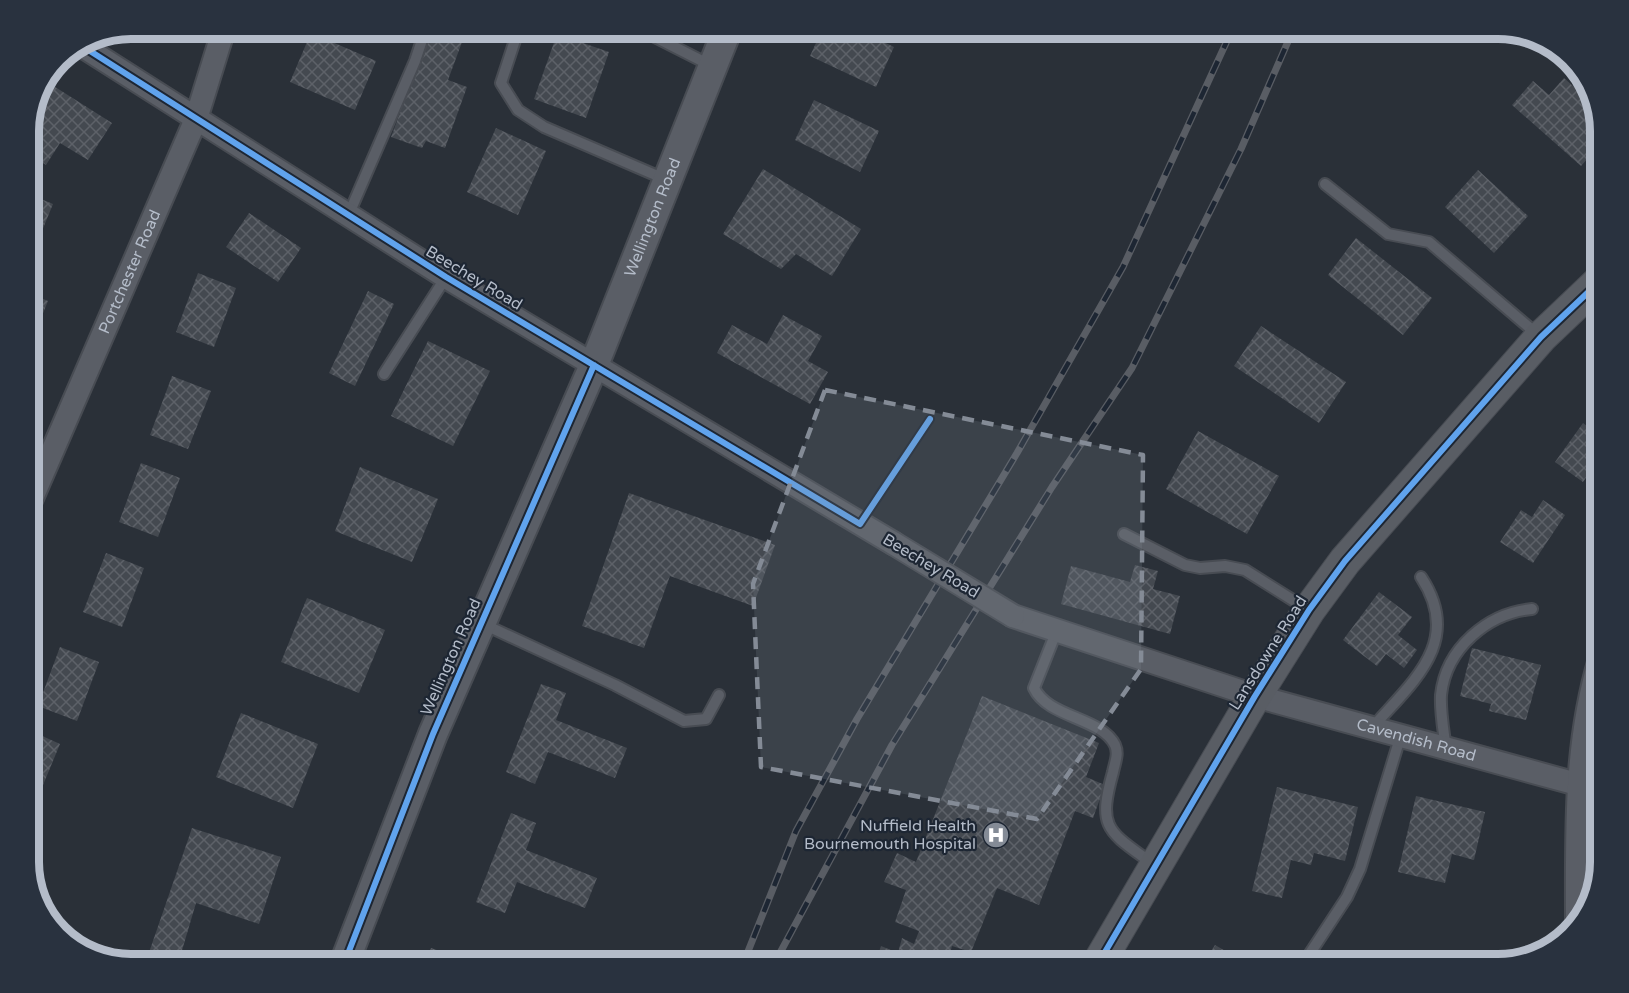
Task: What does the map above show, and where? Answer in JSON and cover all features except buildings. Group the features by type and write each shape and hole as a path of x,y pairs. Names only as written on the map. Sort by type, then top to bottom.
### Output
{"main road":[{"name":"Lansdowne Road","path":"1104,954 1255,696 1309,610 1345,561 1541,337 1590,290"}],"street":[{"name":"Portchester Road","path":"39,482 196,119 221,39"},
{"name":"Wellington Road","path":"348,954 433,734 594,365 724,39"},
{"name":"Beechey Road","path":"88,50 446,277 1013,616 1255,696"},
{"path":"1577,909 1577,784 1590,695"},
{"name":"Cavendish Road","path":"1255,696 1446,751 1577,784"}],"lane":[{"path":"348,216 416,61 423,39"},
{"path":"515,39 501,83 518,110 544,127 668,180"},
{"path":"659,39 713,66"},
{"path":"1325,184 1388,234 1429,242 1541,337"},
{"path":"384,374 446,277"},
{"path":"1124,534 1185,565 1200,568 1225,566 1245,570 1309,610"},
{"path":"1371,729 1416,677 1430,657 1437,637 1439,619 1436,605 1421,577"},
{"path":"1446,751 1442,693 1446,676 1459,652 1475,631 1494,619 1511,611 1532,609"},
{"path":"481,623 615,685 684,721 706,719 719,695"},
{"path":"1057,630 1034,688 1040,699 1105,733 1114,744 1117,755 1105,800 1106,821 1113,834 1156,866"},
{"path":"1310,954 1347,897 1360,869 1400,738"}],"path":[{"path":"860,524 930,419"}],"highlighted area":[{"path":"825,390 1143,455 1141,669 1037,819 761,767 753,584"}],"railway":[{"path":"747,954 796,831 857,719 1017,453 1123,267 1228,39"},
{"path":"779,954 892,745 1052,487 1132,368 1241,149 1289,39"}],"cycle path":[{"path":"88,50 446,277 860,524 930,419"},
{"path":"1104,954 1255,696 1309,610 1345,561 1541,337 1590,290"},
{"path":"348,954 433,734 594,365"}],"place":[{"name":"Nuffield Health Bournemouth Hospital","path":"996,835"}]}
